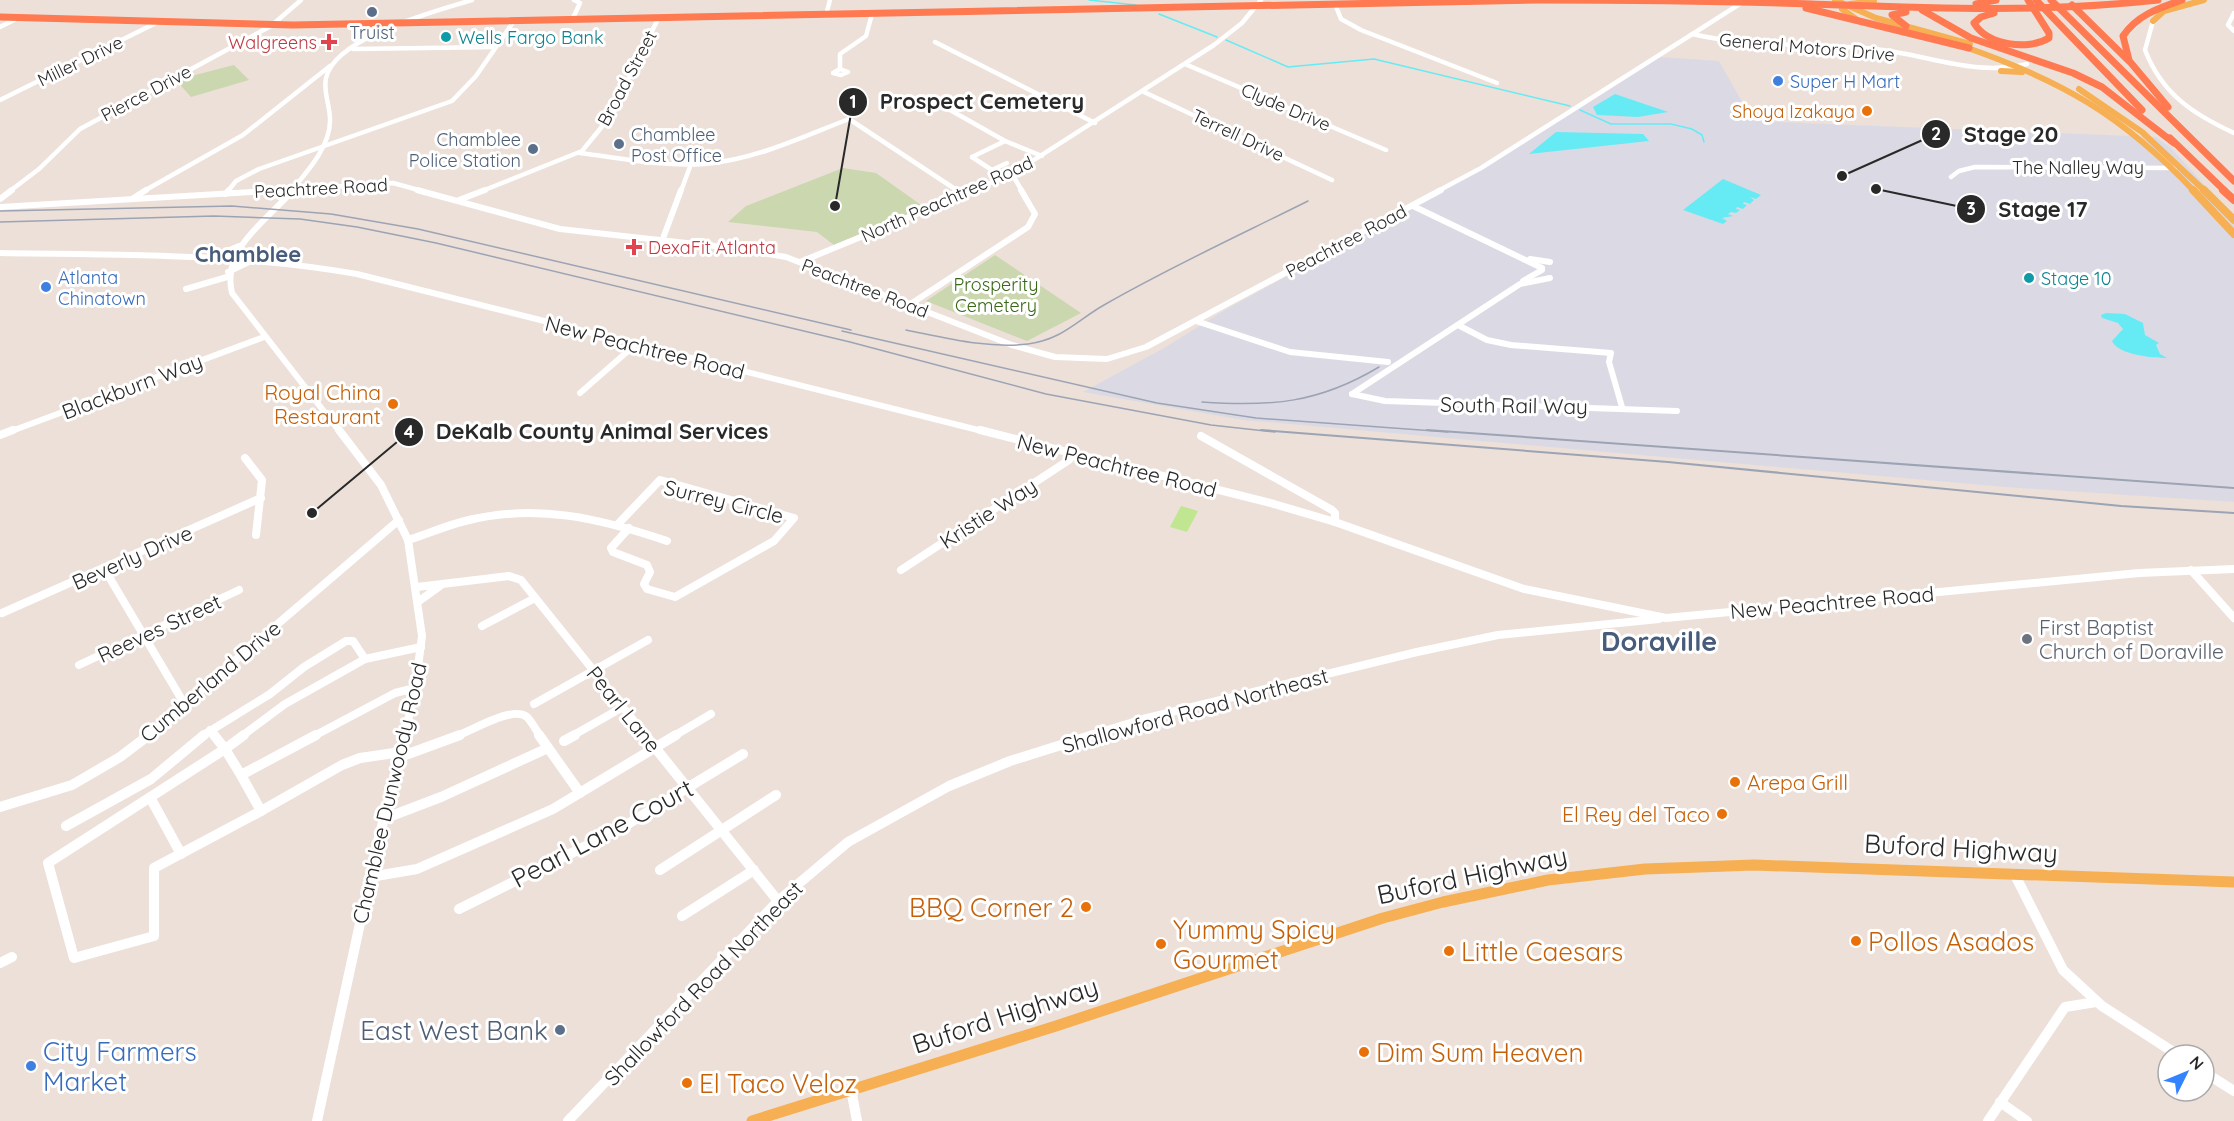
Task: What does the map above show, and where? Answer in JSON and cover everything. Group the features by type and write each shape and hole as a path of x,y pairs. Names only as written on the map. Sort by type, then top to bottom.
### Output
{"highway":[{"path":"0,16 272,26 1539,0 1717,0 1873,4 1927,12 1962,33"},
{"path":"1717,0 1729,4 1731,10"},
{"path":"1976,4 1996,0"},
{"path":"2036,0 2174,143 2234,200"},
{"path":"2050,0 2234,181"},
{"path":"2068,0 2081,16 2131,63"},
{"path":"1895,7 1950,9 2093,0"},
{"path":"2125,3 2140,0"},
{"path":"1873,4 2024,5 2158,0"},
{"path":"2182,0 2143,15 2131,24 2123,36 2127,57 2168,107 2210,149 2213,160"},
{"path":"1761,2 1811,9 1969,48"},
{"path":"2024,5 2039,18 2049,38 2034,44 1996,40 1980,33 1974,25 1976,20 1984,16 2024,5"},
{"path":"1950,9 1965,33 1995,46"},
{"path":"1906,26 1894,19 1893,14 1909,12 1925,15 1995,46 2073,73 2102,87 2174,143"},
{"path":"423,15 420,18 421,21 433,23"},
{"path":"374,24 381,27 381,33"}],"main road":[{"path":"1835,0 1850,2 1870,16 1961,41 2027,64 2066,82 2118,111 2142,130 2234,220"},
{"path":"2153,21 2164,11 2204,0"},
{"path":"1850,2 1842,10 1856,20 1931,36 2019,67 2044,78 2119,121 2170,168 2234,234"},
{"path":"1870,16 1865,9 1873,4"},
{"path":"1992,57 2003,65 1998,71"},
{"path":"1998,71 2026,72 2044,78"},
{"name":"Buford Highway","path":"752,1121 1056,1026 1172,985 1383,918 1503,888 1602,873 1716,865 1859,867 2234,882"}],"street":[{"name":"Pierce Drive","path":"0,199 39,169 80,129 272,26 301,0"},
{"path":"131,200 157,182 243,135 353,49 398,24 472,0"},
{"path":"572,20 580,3 574,0"},
{"path":"826,15 830,0"},
{"path":"1149,0 1152,8"},
{"name":"North Peachtree Road","path":"800,262 1012,174 1144,92 1226,37 1262,0"},
{"name":"Peachtree Road","path":"0,207 390,183 560,229 755,250 800,262 1031,352 1074,360 1107,359 1125,355 1196,321 1481,168 1746,1"},
{"path":"1335,4 1341,19 1361,30 1497,83"},
{"path":"2234,13 2228,25 2234,31"},
{"path":"840,69 840,54 866,36 872,14"},
{"path":"0,27 21,17"},
{"name":"Broad Street","path":"457,201 580,153 609,118 658,18"},
{"name":"Miller Drive","path":"0,100 160,21"},
{"path":"225,194 229,185 238,179 282,159 420,115 455,100 513,21"},
{"path":"2153,21 2145,50 2156,74 2184,108 2234,133"},
{"name":"General Motors Drive","path":"1692,34 1744,43 1878,49 1968,69 1998,71 2027,64"},
{"path":"935,42 1095,123"},
{"path":"353,49 496,47"},
{"path":"227,274 232,259 243,244 290,195 323,146 330,129 324,81 334,63"},
{"name":"Clyde Drive","path":"1185,64 1386,150"},
{"name":"Terrell Drive","path":"1144,92 1332,180"},
{"path":"943,106 1005,141 1042,156"},
{"path":"580,153 691,164 721,162 740,158 849,118 964,195"},
{"path":"1004,178 972,157 1005,141"},
{"path":"282,159 303,159 303,175"},
{"path":"992,170 1006,163"},
{"path":"662,241 691,164"},
{"name":"The Nalley Way","path":"1951,177 1959,171 1975,167 2181,168"},
{"path":"909,304 1028,227 1035,214 1012,174"},
{"path":"1413,206 1542,269 1458,325 1487,340 1511,345 1611,353 1609,362 1622,407"},
{"path":"209,258 243,244"},
{"path":"1495,245 1525,258 1550,262"},
{"name":"New Peachtree Road","path":"0,253 256,260 306,264 357,274 1335,522 1524,589 1666,618 2191,570 2234,569"},
{"path":"186,289 227,274 256,260"},
{"name":"Chamblee Dunwoody Road","path":"227,274 232,293 369,470 399,520 408,540 419,601 422,647 415,688 401,755 370,877 317,1121"},
{"path":"1520,284 1550,278"},
{"path":"1196,321 1211,328 1290,352 1388,362"},
{"name":"South Rail Way","path":"1458,325 1352,394 1372,399 1449,404 1622,407 1677,411"},
{"name":"Blackburn Way","path":"0,435 264,337"},
{"path":"580,393 636,344"},
{"path":"1200,436 1332,510 1335,513 1335,522"},
{"name":"Kristie Way","path":"901,570 1069,459 1072,454"},
{"path":"245,458 262,480 256,535"},
{"name":"Surrey Circle","path":"619,523 660,480 794,518 774,541 675,597 647,589 644,584 650,572 647,565 613,552 611,548 630,528"},
{"name":"Beverly Drive","path":"2,613 105,570 261,498"},
{"path":"408,540 463,522 524,510 561,511 619,523 667,541"},
{"name":"Cumberland Drive","path":"0,807 72,785 120,757 185,705 399,520"},
{"path":"105,570 141,635 185,705"},
{"path":"2191,570 2234,618"},
{"name":"Pearl Lane","path":"417,586 441,586 509,576 521,580 778,901"},
{"name":"Pearl Lane","path":"419,601 441,586"},
{"name":"Reeves Street","path":"79,665 239,590"},
{"path":"482,626 536,598"},
{"name":"Shallowford Road Northeast","path":"568,1121 778,901 848,842 949,786 1020,758 1143,719 1459,642 1498,635 1666,618"},
{"path":"534,704 648,640"},
{"path":"66,826 151,779 210,730 270,694 329,650 346,641 353,641 364,658"},
{"path":"422,647 364,658 285,704 225,749 151,799 48,863 74,958 154,936 154,868 360,758 401,755 471,731 506,714 518,713 526,716 580,793"},
{"path":"241,775 395,693 415,688"},
{"path":"564,741 622,707"},
{"path":"370,877 417,869 553,809 711,714"},
{"path":"210,730 225,749 261,811"},
{"path":"386,818 441,797 548,748"},
{"name":"Pearl Lane Court","path":"459,909 618,830 743,754"},
{"path":"660,870 776,795"},
{"path":"151,799 181,854"},
{"path":"682,916 754,870"},
{"path":"2015,875 2063,970 2096,1002 2159,1043"},
{"path":"0,963 12,957"},
{"path":"1988,1121 2065,1007 2096,1002"},
{"path":"2216,1080 2234,1091"},
{"path":"851,1089 857,1121"},
{"path":"2000,1102 2027,1121"}],"shaded area":[{"path":"1659,57 1719,61 1753,121 2156,137 2171,148 2234,217 2234,502 2005,487 1243,420 1083,392 1164,348 1225,310 1405,211"}],"green space":[{"path":"234,65 249,80 191,97 176,80"},
{"path":"843,168 876,173 924,207 834,245 817,232 728,222 746,206"},
{"name":"Prosperity Cemetery","path":"995,255 1081,313 1027,341 926,301"},
{"path":"1181,506 1198,511 1187,532 1170,527"}],"water":[{"path":"1615,94 1668,112 1638,117 1597,115 1593,107"},
{"path":"1556,132 1643,134 1649,141 1529,154"},
{"path":"1723,179 1761,195 1756,199 1750,197 1754,200 1750,204 1744,202 1743,204 1747,205 1743,209 1737,207 1736,209 1740,210 1728,214 1733,216 1722,218 1727,221 1723,224 1683,210"},
{"path":"2125,314 2143,323 2145,335 2159,343 2156,345 2160,354 2167,358 2136,355 2121,350 2112,341 2123,329 2118,323 2102,318 2101,315"}],"waterway":[{"path":"1089,0 1136,5"},
{"path":"1159,14 1217,37"},
{"path":"1226,40 1288,67 1374,59 1570,106"},
{"path":"1580,110 1611,124 1671,124 1692,129 1702,135 1704,142"}],"railway":[{"path":"906,330 982,344 1013,345 1040,342 1069,329 1104,305 1154,278 1308,201"},
{"path":"0,211 232,206 331,214 418,229 851,330"},
{"path":"0,222 214,216 300,219 357,227 436,243 850,342 1046,394 1211,425 1275,432"},
{"path":"842,331 1157,403 1256,418 1448,432"},
{"path":"1202,402 1250,404 1294,400 1336,388 1379,367"},
{"path":"1261,430 1668,462 2121,506 2234,513"},
{"path":"1427,430 2234,488"}],"place":[{"name":"Truist","path":"372,12"},
{"name":"Wells Fargo Bank","path":"446,37"},
{"name":"Walgreens","path":"329,42"},
{"name":"Super H Mart","path":"1778,81"},
{"name":"Shoya Izakaya","path":"1867,111"},
{"name":"Chamblee Post Office","path":"619,144"},
{"name":"Chamblee Police Station","path":"533,149"},
{"name":"Stage 20","path":"1842,176"},
{"name":"Stage 17","path":"1876,189"},
{"name":"Prospect Cemetery","path":"835,206"},
{"name":"DexaFit Atlanta","path":"634,247"},
{"name":"Stage 10","path":"2029,278"},
{"name":"Atlanta Chinatown","path":"46,287"},
{"name":"Royal China Restaurant","path":"393,404"},
{"name":"DeKalb County Animal Services","path":"312,513"},
{"name":"First Baptist Church of Doraville","path":"2027,639"},
{"name":"Arepa Grill","path":"1735,782"},
{"name":"El Rey del Taco","path":"1722,814"},
{"name":"BBQ Corner 2","path":"1086,907"},
{"name":"Pollos Asados","path":"1856,941"},
{"name":"Yummy Spicy Gourmet","path":"1161,944"},
{"name":"Little Caesars","path":"1449,951"},
{"name":"East West Bank","path":"560,1030"},
{"name":"Dim Sum Heaven","path":"1364,1052"},
{"name":"City Farmers Market","path":"31,1066"},
{"name":"El Taco Veloz","path":"687,1083"}],"district":[{"name":"Chamblee","path":"248,254"},
{"name":"Doraville","path":"1659,641"}]}
